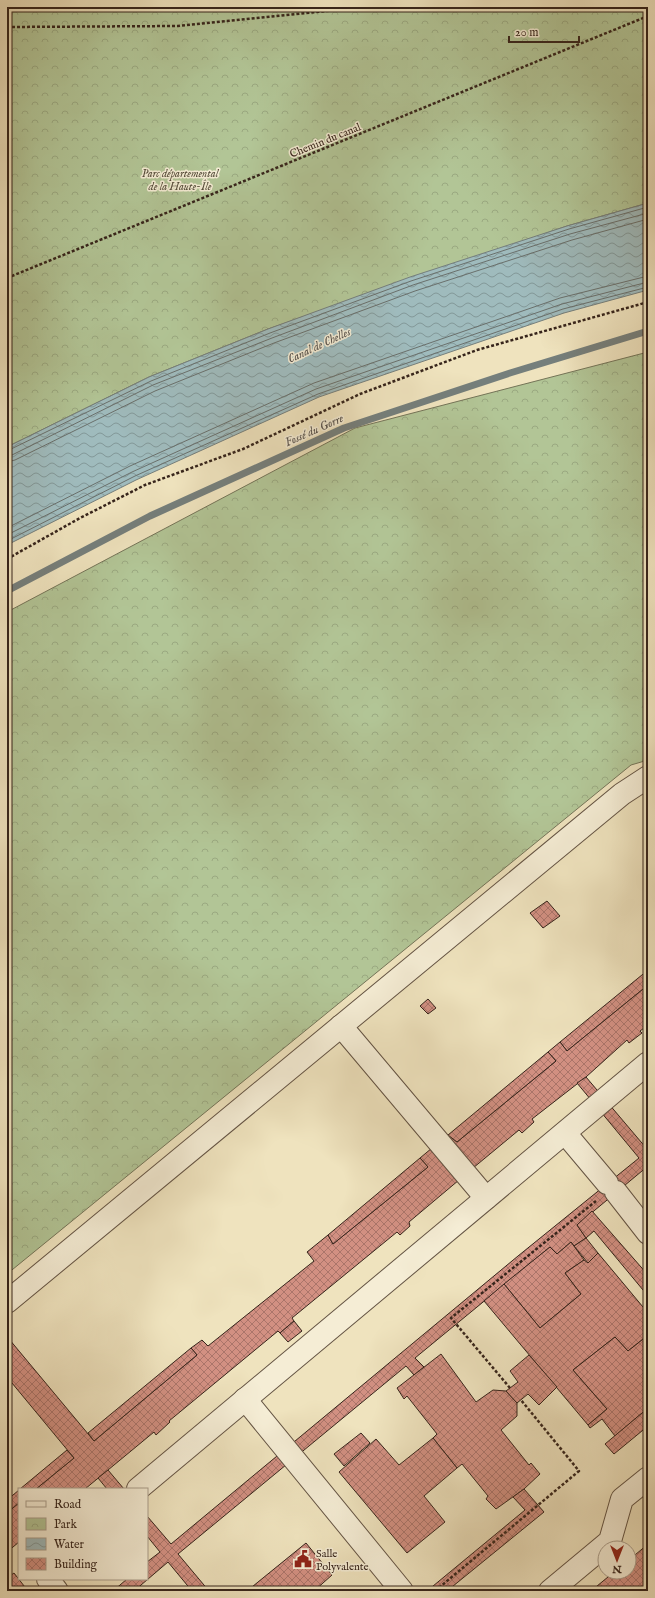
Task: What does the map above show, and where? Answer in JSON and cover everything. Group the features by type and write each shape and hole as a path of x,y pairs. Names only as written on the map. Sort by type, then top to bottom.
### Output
{"lane":[{"path":"7,1302 622,794 648,777"},
{"path":"341,1026 486,1198"},
{"path":"139,1488 648,1063"},
{"path":"565,1132 607,1191 648,1233"},
{"path":"245,1400 402,1591"},
{"path":"550,1591 610,1541 622,1499 648,1478"},
{"path":"49,1580 57,1591"}],"path":[{"path":"7,27 178,26 364,7"},
{"name":"Chemin du canal","path":"7,278 648,16"},
{"path":"7,559 80,518 145,485 243,449 360,394 477,350 648,302"},
{"path":"510,1388 451,1318 607,1191"},
{"path":"434,1591 579,1471 521,1400"}],"green space":[{"name":"Parc départemental de la Haute-Île","path":"7,7 648,7 648,203 567,226 268,329 149,377 7,447"},
{"path":"648,352 648,760 631,765 7,1274 7,612 355,428"}],"water":[{"name":"Canal de Chelles","path":"648,203 648,290 564,313 319,397 136,480 7,545 7,447 149,377 268,329 410,277 567,226"}],"building":[{"path":"547,901 560,916 543,928 530,913"},
{"path":"648,970 648,985 567,1051 560,1042"},
{"path":"648,985 648,1025 640,1031 642,1033 629,1043 627,1040 586,1077 532,1119 534,1122 522,1133 519,1130 467,1173 440,1142 448,1135 457,1142 556,1061 548,1052 560,1042 567,1051"},
{"path":"428,999 436,1008 428,1014 420,1006"},
{"path":"548,1052 556,1061 457,1142 448,1135"},
{"path":"586,1077 647,1149 648,1148 648,1166 577,1225 586,1238 574,1246 571,1242 557,1254 550,1247 415,1358 424,1367 414,1375 406,1366 178,1554 209,1591 192,1591 168,1562 148,1579 148,1561 160,1552 148,1537 148,1517 171,1544 518,1256 639,1158 577,1083"},
{"path":"432,1148 459,1180 409,1222 410,1226 400,1235 397,1232 292,1318 294,1321 280,1333 278,1331 169,1421 170,1422 156,1435 154,1432 86,1488 37,1488 74,1458 7,1377 7,1340 9,1339 94,1441 197,1355 191,1348 202,1340 208,1346 314,1261 307,1252 328,1235 333,1244 428,1167 420,1158"},
{"path":"420,1158 428,1167 333,1244 328,1235"},
{"path":"592,1211 648,1275 648,1296 594,1231 586,1238 577,1225"},
{"path":"586,1238 598,1253 588,1263 574,1246"},
{"path":"571,1242 584,1260 565,1273 581,1294 540,1328 504,1284 550,1247 557,1254"},
{"path":"598,1253 648,1313 648,1335 628,1351 615,1337 573,1370 607,1409 588,1425 484,1301 504,1284 540,1328 581,1294 565,1273 584,1260 588,1263"},
{"path":"294,1321 302,1331 288,1342 280,1333"},
{"path":"647,1336 648,1408 615,1436 602,1419 590,1428 588,1425 607,1409 573,1370 615,1337 628,1351"},
{"path":"191,1348 197,1355 94,1441 88,1433"},
{"path":"441,1354 476,1402 493,1390 506,1391 517,1403 517,1416 501,1430 529,1465 531,1463 540,1474 524,1489 496,1509 486,1499 488,1496 462,1464 457,1468 433,1438 437,1434 407,1396 404,1399 397,1388"},
{"path":"529,1355 557,1387 539,1405 528,1394 517,1403 506,1391 518,1382 510,1371"},
{"path":"648,1408 648,1426 614,1454 605,1444"},
{"path":"361,1433 370,1443 344,1466 334,1454"},
{"path":"433,1438 457,1468 424,1496 445,1522 407,1553 339,1472 376,1439 399,1465"},
{"path":"67,1450 74,1458 37,1488 21,1488"},
{"path":"108,1470 123,1488 106,1488 98,1478"},
{"path":"524,1489 544,1512 447,1591 427,1591 525,1510 513,1497"},
{"path":"18,1491 18,1504 7,1513 7,1500"},
{"path":"18,1504 18,1543 7,1552 7,1513"},
{"name":"Salle Polyvalente","path":"306,1543 332,1575 314,1591 247,1591"},
{"path":"648,1544 648,1585 641,1591 591,1591 604,1580 637,1580 637,1553"},
{"path":"14,1573 28,1591 7,1591 7,1578"},
{"path":"126,1580 147,1580 134,1591 113,1591"},
{"path":"648,1585 648,1591 641,1591"}],"waterway":[{"name":"Fossé du Gorre","path":"7,591 150,516 344,428 510,373 648,331"}],"place":[{"name":"Salle Polyvalente","path":"303,1559"}]}
